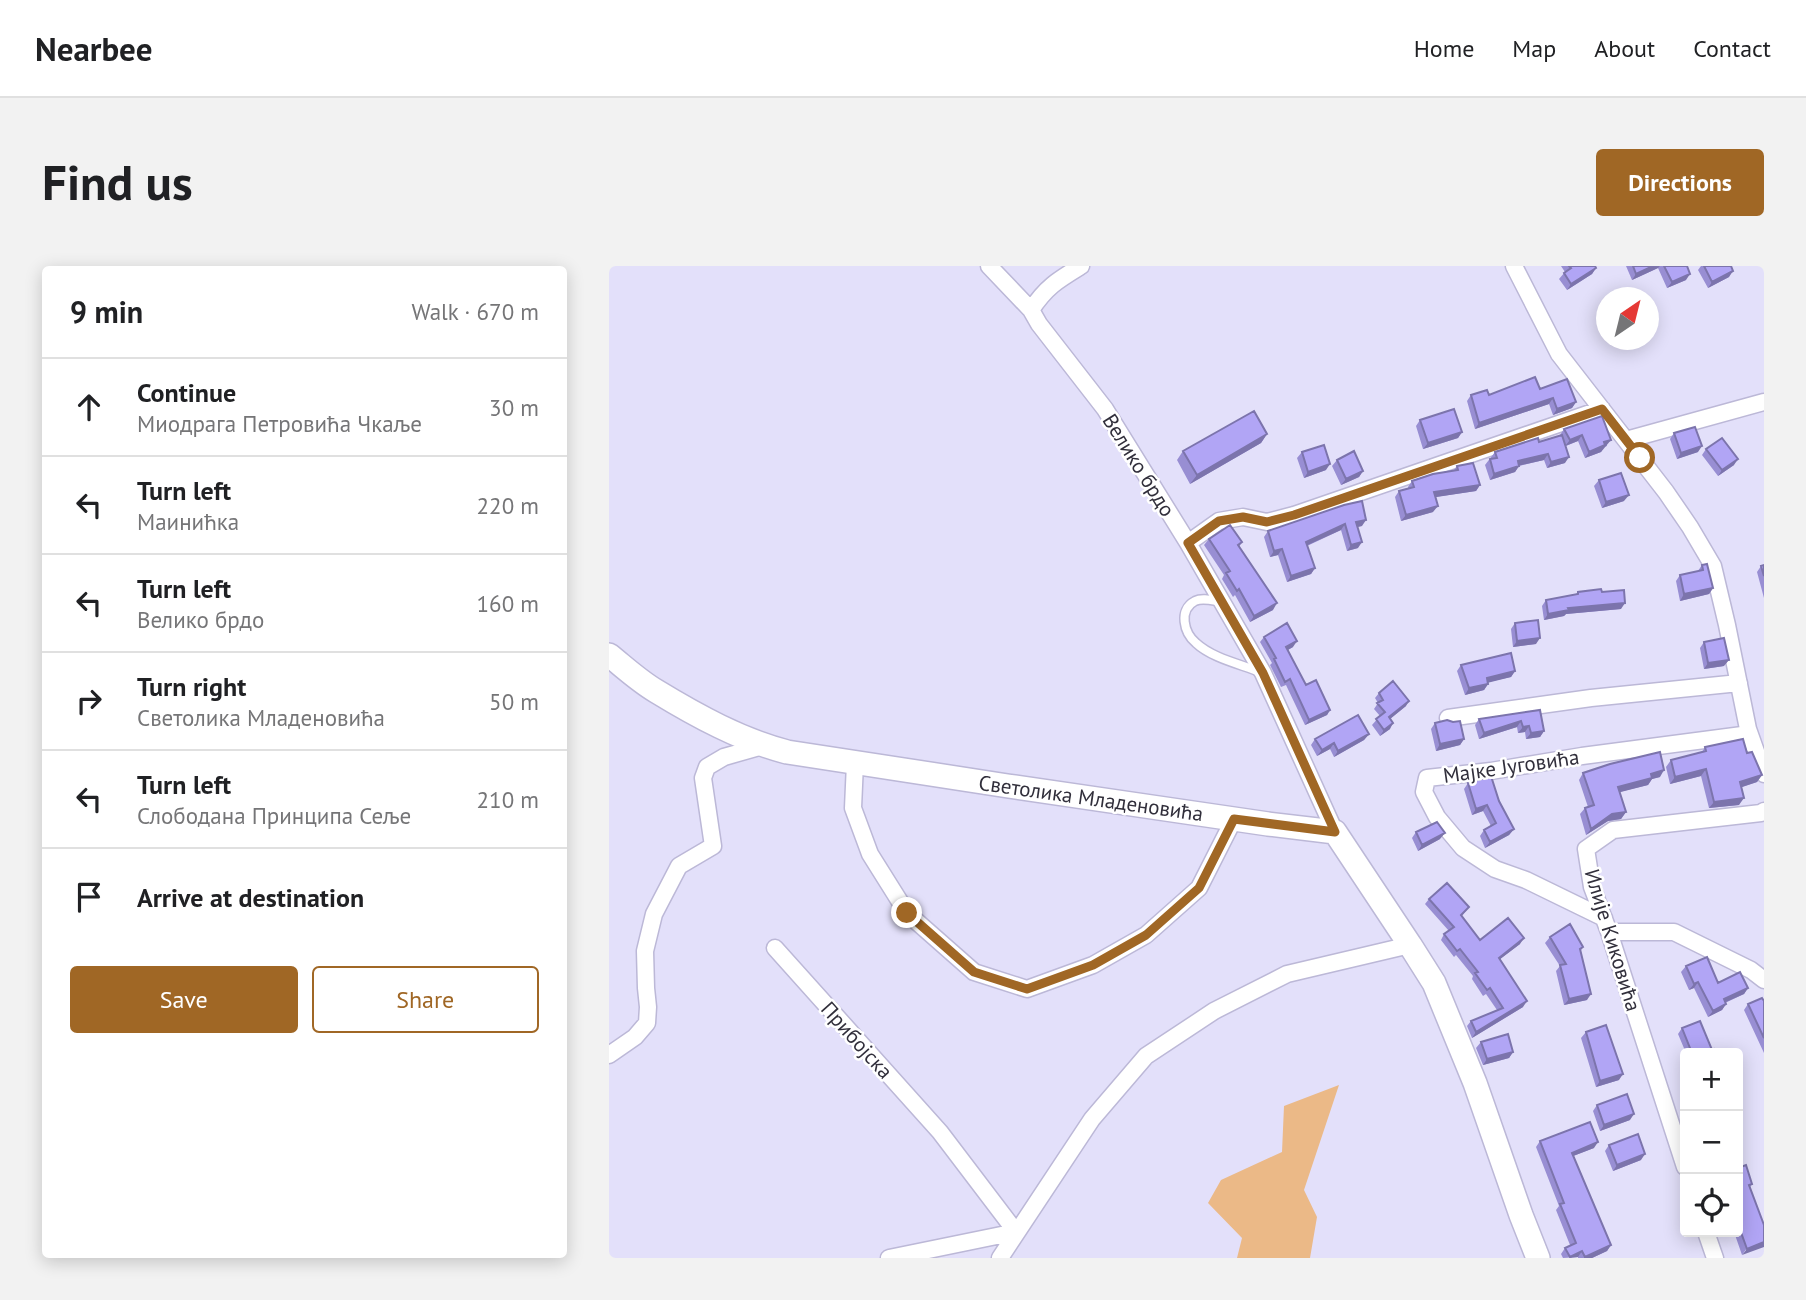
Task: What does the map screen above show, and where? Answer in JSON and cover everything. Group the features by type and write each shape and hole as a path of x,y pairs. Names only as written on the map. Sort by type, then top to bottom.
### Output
{"street":[{"name":"Велико брдо","path":"989,266 1031,310 1105,409 1188,543 1263,673 1335,832"},
{"path":"1031,310 1041,295 1056,281 1081,266"},
{"path":"1520,268 1559,354 1691,527 1713,566 1750,734 1764,774"},
{"path":"1626,440 1764,402"},
{"path":"1188,543 1219,521 1243,517 1267,522 1294,515 1602,409"},
{"name":"Светолика Младеновића","path":"609,655 654,690 730,732 763,746 787,752 1335,832"},
{"path":"1448,718 1591,698 1739,682"},
{"name":"Мајке Југовића","path":"1607,925 1526,880 1495,869 1464,848 1437,817 1424,792 1427,778 1750,734"},
{"path":"609,1055 635,1037 647,1023 645,951 654,914 679,866 713,846 703,778 707,767 724,757 763,746"},
{"path":"855,763 853,808 870,854 907,913 974,972 1027,989 1093,965 1146,935 1199,888 1234,819"},
{"name":"Илије Киковића","path":"1680,1151 1593,887 1586,849 1613,830 1716,820 1764,811"},
{"path":"1335,832 1434,984 1475,1083 1538,1258"},
{"path":"1607,925 1674,932 1751,970 1764,980"},
{"path":"1000,1258 1092,1119 1146,1056 1214,1011 1287,974 1410,945"},
{"name":"Прибојска","path":"775,948 940,1132 1016,1232"},
{"path":"889,1258 1016,1232"},
{"path":"1708,1237 1715,1258"}],"lane":[{"path":"1222,603 1206,599 1189,606 1185,621 1189,636 1210,653 1263,673"}],"shaded area":[{"path":"1339,1085 1304,1190 1317,1217 1310,1258 1237,1258 1242,1238 1208,1203 1221,1180 1282,1152 1284,1106"}],"building":[{"path":"1569,266 1596,268 1571,284 1564,273 1571,268"},
{"path":"1633,266 1653,266 1636,274"},
{"path":"1664,266 1687,266 1690,274 1672,282"},
{"path":"1704,266 1731,266 1733,271 1712,282"},
{"path":"1535,377 1540,389 1567,379 1576,402 1557,409 1553,398 1479,423 1471,395 1487,390 1489,395"},
{"path":"1454,409 1462,432 1428,443 1420,420"},
{"path":"1254,411 1267,434 1197,475 1183,451"},
{"path":"1602,416 1611,440 1589,452 1582,435 1570,440 1564,429"},
{"path":"1695,427 1702,446 1681,453 1674,433"},
{"path":"1562,435 1569,457 1551,462 1548,454 1518,461 1519,466 1494,474 1490,459 1497,458 1495,452 1538,438 1539,442"},
{"path":"1722,438 1738,459 1722,470 1706,449"},
{"path":"1324,445 1330,464 1308,472 1302,452"},
{"path":"1354,451 1363,471 1346,479 1337,460"},
{"path":"1473,463 1480,485 1434,492 1438,506 1406,515 1399,491 1414,487 1412,481 1458,470 1457,466"},
{"path":"1621,473 1629,495 1606,502 1599,480"},
{"path":"1362,501 1366,520 1356,522 1362,542 1351,545 1345,524 1306,542 1315,568 1291,576 1282,549 1274,551 1268,531"},
{"path":"1230,525 1242,542 1238,545 1277,603 1254,616 1239,589 1237,591 1226,573 1230,571 1209,539"},
{"path":"1707,564 1713,588 1684,594 1680,575 1703,570 1702,565"},
{"path":"1601,589 1602,592 1624,590 1625,603 1568,608 1569,610 1548,614 1546,600"},
{"path":"1538,620 1540,638 1517,641 1515,623"},
{"path":"1287,623 1297,641 1286,647 1306,685 1316,680 1330,710 1309,720 1290,679 1285,682 1264,637"},
{"path":"1724,638 1729,660 1708,663 1704,642"},
{"path":"1511,653 1515,671 1487,678 1488,684 1469,688 1461,665"},
{"path":"1393,681 1409,701 1389,717 1393,723 1384,730 1376,719 1385,712 1377,703 1383,700 1379,693"},
{"path":"1540,710 1544,731 1531,733 1529,726 1523,727 1521,721 1484,733 1479,719"},
{"path":"1358,715 1369,734 1338,751 1334,743 1322,750 1315,739"},
{"path":"1460,721 1464,739 1440,744 1435,723"},
{"path":"1743,739 1747,753 1752,752 1762,775 1740,782 1744,798 1714,802 1706,769 1675,777 1671,760 1706,751 1705,747"},
{"path":"1660,752 1664,770 1651,774 1652,778 1618,787 1626,812 1612,814 1591,829 1585,808 1594,805 1583,773"},
{"path":"1491,776 1499,801 1514,829 1490,842 1484,830 1496,823 1487,805 1476,809 1468,783"},
{"path":"1437,822 1445,833 1422,845 1416,832"},
{"path":"1447,883 1469,907 1461,915 1480,940 1508,918 1524,938 1499,958 1527,1001 1476,1032 1471,1021 1503,1008 1490,988 1487,990 1475,973 1478,972 1460,949 1457,951 1444,934 1454,927 1429,899"},
{"path":"1570,924 1583,947 1580,949 1591,994 1569,999 1560,965 1566,964 1550,937"},
{"path":"1707,957 1718,983 1740,972 1748,988 1724,999 1726,1004 1713,1011 1698,982 1694,984 1686,966"},
{"path":"1762,998 1764,1001 1764,1038 1748,1004"},
{"path":"1700,1021 1711,1048 1690,1048 1682,1028"},
{"path":"1606,1025 1623,1074 1600,1081 1586,1032"},
{"path":"1508,1034 1513,1052 1487,1059 1481,1042"},
{"path":"1627,1094 1634,1114 1604,1125 1597,1105"},
{"path":"1590,1122 1598,1142 1572,1153 1611,1245 1585,1257 1582,1251 1570,1257 1565,1248 1576,1243 1560,1204 1564,1203 1540,1141"},
{"path":"1638,1134 1645,1154 1617,1165 1609,1145"},
{"path":"1746,1165 1752,1184 1749,1185 1764,1225 1764,1242 1747,1249 1743,1237 1743,1166"}],"route":[{"path":"907,913 974,972 1027,989 1093,965 1146,935 1199,888 1234,819 1335,832 1263,673 1188,543 1219,521 1243,517 1267,522 1294,515 1602,409 1640,458"}]}
